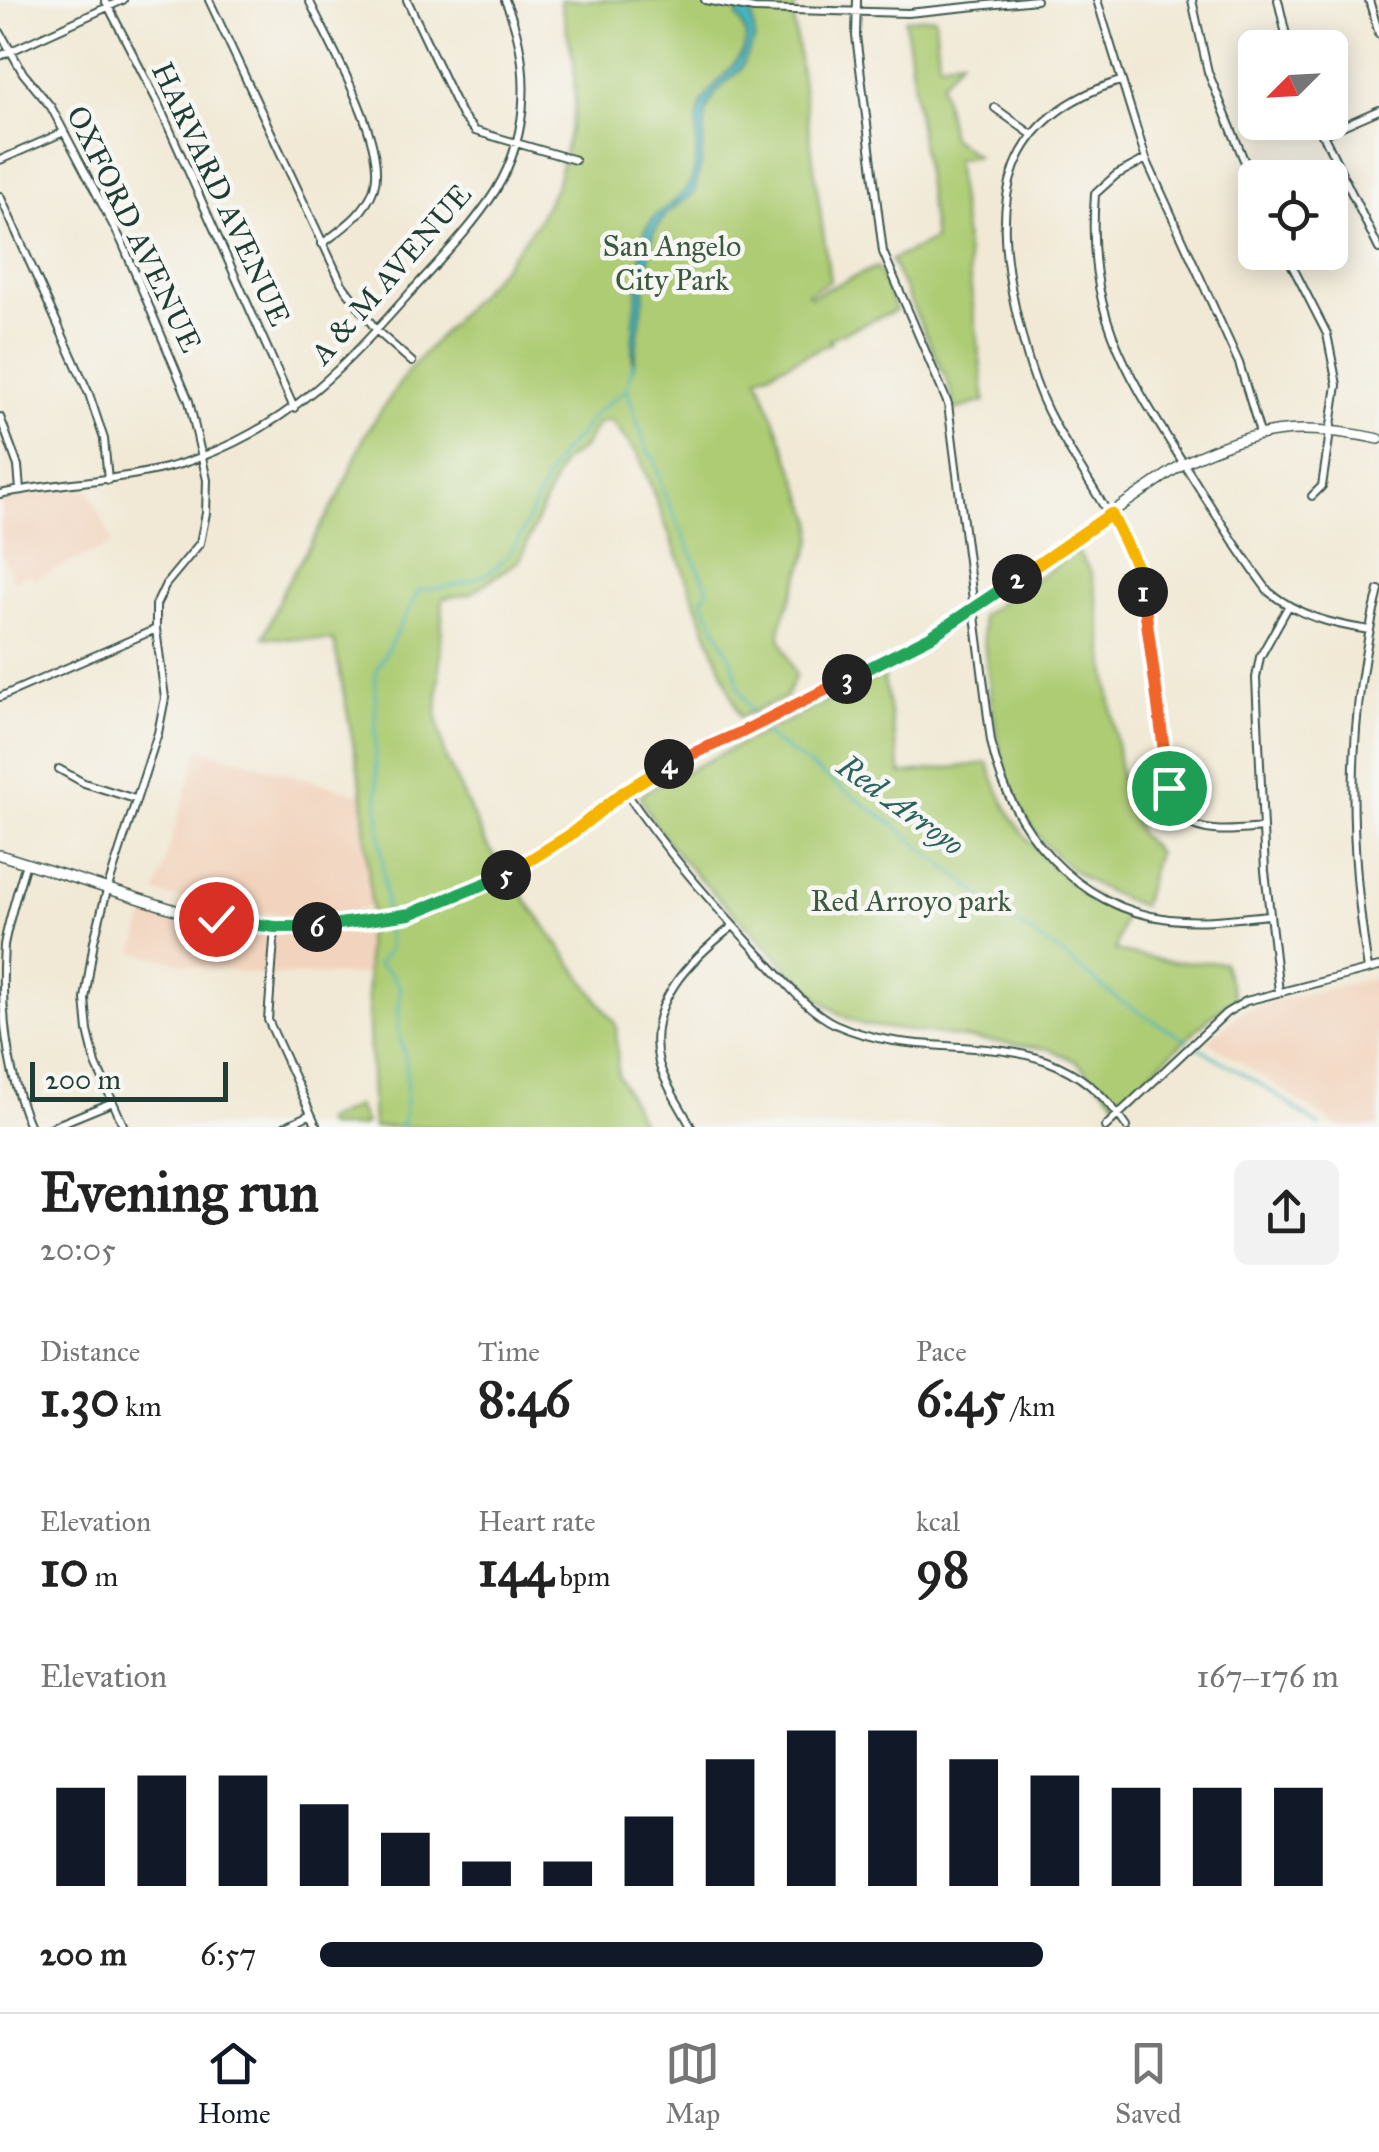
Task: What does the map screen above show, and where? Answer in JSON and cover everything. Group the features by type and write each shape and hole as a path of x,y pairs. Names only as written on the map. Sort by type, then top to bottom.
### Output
{"street":[{"path":"0,56 107,3 123,0"},
{"path":"209,0 342,284 377,330 412,362"},
{"path":"310,0 369,130 378,166 373,191 355,219 322,244"},
{"path":"407,0 462,116 475,131 575,160"},
{"name":"A & M AVENUE","path":"0,494 157,472 202,457 294,408 345,366 497,189 514,145 525,76 522,48 505,0"},
{"path":"705,0 754,8 908,13 1036,0"},
{"path":"856,0 856,36 883,252 948,404 973,610 996,766 1004,790 1024,828 1052,861 1089,890 1130,909 1166,919 1205,921 1269,915"},
{"path":"1097,0 1146,159 1240,363 1260,433"},
{"path":"1192,0 1208,72 1244,160"},
{"path":"1278,0 1285,30"},
{"path":"1369,0 1379,34"},
{"name":"HARVARD AVENUE","path":"107,3 156,100 294,408"},
{"name":"OXFORD AVENUE","path":"0,32 51,107 122,242 189,401 207,480 206,513 200,543 166,584 156,605 156,629"},
{"path":"1120,81 1090,90 1059,106 1031,134 1013,168 1005,200 1005,246 1012,293 1036,382 1053,421 1111,514 1135,563 1143,592 1174,804 1181,818 1198,825 1233,830 1263,828"},
{"path":"995,108 1031,134"},
{"path":"1348,123 1379,110"},
{"path":"0,160 64,132"},
{"path":"1325,140 1379,249"},
{"path":"1146,159 1116,175 1095,194 1092,230 1096,278 1107,323 1126,365 1152,417 1269,592 1288,607 1327,623 1368,630"},
{"path":"0,196 89,394 104,440 108,480"},
{"path":"1294,270 1326,334 1337,385 1322,486 1312,496"},
{"path":"0,417 18,466 20,490"},
{"path":"0,855 199,916 275,927 365,922 410,914 507,874 570,835 625,791 668,764 740,733 930,637 1184,463 1219,446 1260,433 1294,428 1332,428 1379,438"},
{"path":"1368,970 1356,887 1352,815 1358,682 1379,590"},
{"path":"1279,992 1269,915 1256,678 1260,657 1288,607"},
{"path":"0,697 156,629 165,698 158,732 107,890 85,999 96,1064 124,1127"},
{"path":"59,769 84,783 136,800"},
{"path":"625,791 667,853 796,993 831,1022 886,1038 1027,1053 1058,1064 1088,1084 1127,1127"},
{"path":"26,862 3,947 1,982 2,1032 8,1064 30,1127"},
{"path":"691,1127 660,1066 656,1042 659,1021 668,992 695,956 733,926"},
{"path":"275,927 268,1020 317,1127"},
{"path":"1104,1127 1226,1013 1246,1001 1379,967"},
{"path":"52,1127 113,1102"},
{"path":"284,1127 311,1114"}],"shaded area":[{"path":"88,487 113,544 34,579 30,573 14,581 0,550 0,498"},
{"path":"199,748 363,795 371,908 297,916 225,910 156,893"},
{"path":"147,912 218,929 321,934 366,929 367,975 266,975 188,965 134,952"},
{"path":"1379,977 1379,1127 1339,1127 1208,1041 1243,1011 1259,1004"}],"green space":[{"name":"San Angelo City Park","path":"560,0 797,0 793,15 830,281 808,293 811,296 877,267 896,310 829,339 831,343 758,377 813,520 813,540 781,624 780,637 796,676 785,698 740,717 639,456 610,420 598,423 582,449 562,462 520,560 470,594 443,598 437,718 445,756 486,844 616,1025 618,1075 644,1127 373,1127 366,929 371,908 363,796 334,641 264,637 284,588 339,496 366,433 408,371 536,224 557,183 575,107 574,62"},
{"path":"935,17 939,63 961,59 941,83 951,137 976,156 955,160 985,401 955,410 949,385 891,260 934,240 905,19"},
{"path":"1077,551 1091,572 1097,598 1123,794 1140,835 1157,852 1142,906 1094,884 1058,857 1031,826 1013,791 993,710 981,616"},
{"name":"Red Arroyo park","path":"883,674 901,774 988,763 1009,812 1040,853 1078,886 1125,912 1115,951 1172,962 1223,962 1235,999 1213,1014 1118,1103 1076,1061 1050,1049 864,1025 840,1014 804,984 706,885 675,852 650,815 640,796 646,791"},
{"path":"357,1106 365,1124 327,1127 324,1121"}],"water":[{"path":"738,0 750,0 755,39 741,68 716,92 706,112 694,193 667,213 653,233 633,369 643,237 653,218 682,194 691,180 699,113 712,89 741,55 745,43 745,31 737,17"}],"waterway":[{"name":"Red Arroyo","path":"633,363 627,389 645,445 654,457 663,491 708,589 702,599 733,663 740,691 757,721"},
{"name":"Red Arroyo","path":"402,1127 407,1095 406,1063 398,1027 400,987 377,964 389,950 375,758 376,671 419,590 453,586 479,578 497,566 522,532 559,456 595,414 627,389"},
{"name":"Red Arroyo","path":"762,728 768,737 894,825 1119,1000 1189,1042"},
{"name":"Red Arroyo","path":"1196,1046 1268,1089 1320,1127"}],"route":[{"path":"216,919 275,927 317,927 410,914 461,895 507,874 570,835 625,791 668,764 740,733 930,637 1111,514 1135,563 1143,592 1169,788"}]}
